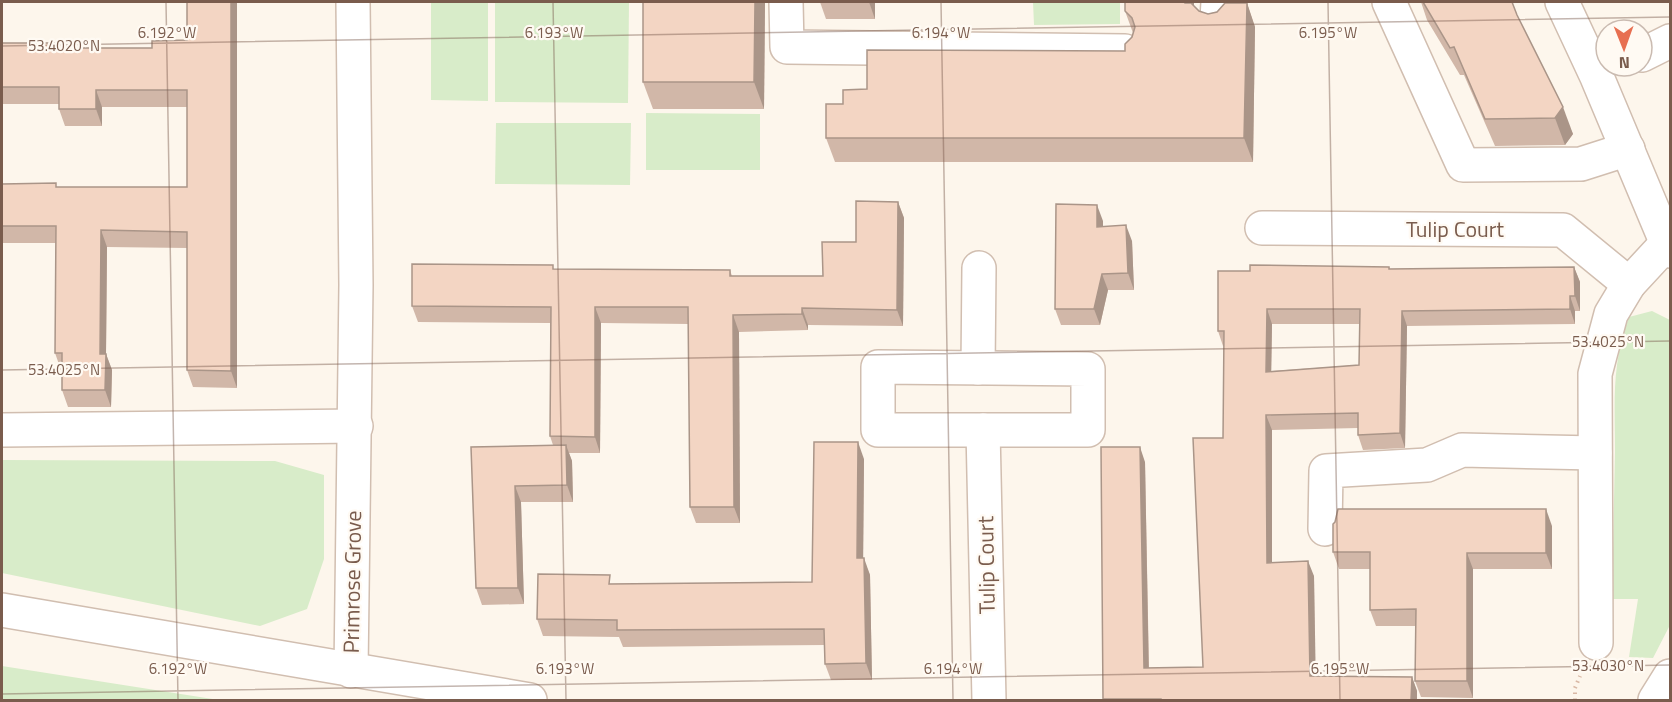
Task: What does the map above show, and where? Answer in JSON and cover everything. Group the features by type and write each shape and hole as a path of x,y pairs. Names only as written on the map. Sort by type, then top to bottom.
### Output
{"street":[{"name":"Primrose Grove","path":"2,610 351,671 356,426 353,2"},
{"path":"786,2 787,48 1125,51"},
{"path":"1389,2 1463,165 1581,164 1628,149"},
{"path":"1562,2 1594,51"},
{"path":"1654,49 1671,41"},
{"path":"1596,643 1595,374 1611,314 1629,284 1669,247 1628,149 1610,78"},
{"name":"Tulip Court","path":"1262,228 1563,230 1629,284"},
{"path":"978,368 980,268"},
{"path":"878,367 978,368 1088,369 1088,430 878,429 878,367"},
{"path":"2,430 356,426"},
{"name":"Tulip Court","path":"983,430 989,700"},
{"path":"1325,529 1326,471 1427,465 1462,450 1595,453"},
{"path":"351,671 530,700"},
{"path":"1655,700 1671,676"}],"green space":[{"path":"431,2 488,2 488,101 431,100"},
{"path":"495,2 629,2 628,103 495,102"},
{"path":"1033,2 1120,2 1120,24 1034,25"},
{"path":"646,113 760,114 760,170 646,170"},
{"path":"496,123 631,123 630,185 495,184"},
{"path":"1652,311 1670,320 1670,625 1653,658 1629,657 1638,599 1612,599 1615,400 1619,351 1629,317"},
{"path":"2,460 275,461 324,475 324,559 307,609 260,626 2,573"},
{"path":"2,666 219,700 2,700"}],"building":[{"path":"187,2 231,2 231,371 187,370 187,232 101,230 100,354 106,354 105,390 62,390 62,353 55,353 56,226 2,226 2,184 56,183 56,187 187,187 187,90 96,90 96,109 59,109 59,87 2,87 2,43 59,43 59,48 152,48 152,41 187,40"},
{"path":"643,2 755,2 754,82 643,82"},
{"path":"1125,2 1185,2 1191,3 1199,11 1208,14 1217,12 1225,3 1247,3 1244,138 826,138 826,104 843,104 843,90 867,89 867,50 1125,51 1125,44 1132,37 1135,27 1132,18 1125,11"},
{"path":"1423,2 1512,2 1563,107 1555,118 1485,119 1454,47 1450,48"},
{"path":"856,201 898,202 897,310 802,308 802,314 733,315 734,507 690,507 688,307 595,307 595,437 550,436 551,307 412,306 412,264 553,265 553,269 730,270 730,276 823,276 822,242 856,242"},
{"path":"1056,204 1097,205 1097,227 1126,225 1128,273 1102,274 1094,309 1055,309"},
{"path":"1250,265 1389,267 1389,269 1574,267 1575,296 1570,296 1570,309 1402,311 1400,433 1358,435 1358,413 1266,415 1267,563 1308,561 1310,676 1412,677 1411,700 1103,699 1101,447 1140,447 1144,668 1203,667 1193,438 1223,438 1224,331 1218,331 1218,271 1250,271","holes":["1267,309 1360,309 1359,365 1266,372"]},
{"path":"814,442 858,442 857,558 864,558 866,663 825,664 824,629 617,630 617,620 537,619 538,574 610,575 609,584 812,582"},
{"path":"566,445 567,485 515,486 518,588 476,588 471,447"},
{"path":"1338,509 1546,509 1546,553 1467,553 1467,681 1415,681 1416,609 1370,610 1370,552 1333,552 1333,524"}]}
